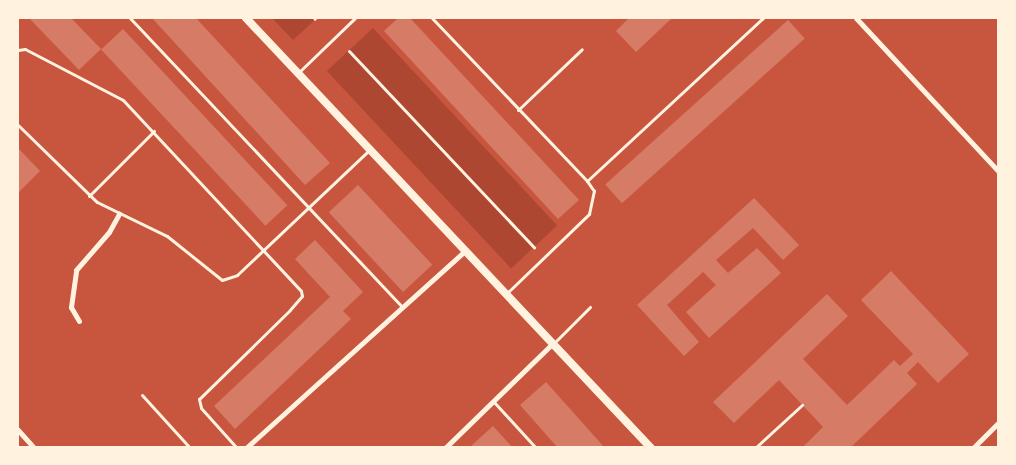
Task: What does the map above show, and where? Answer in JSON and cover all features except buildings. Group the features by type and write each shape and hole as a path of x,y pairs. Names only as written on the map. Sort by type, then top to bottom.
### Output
{"street":[{"path":"246,18 371,148 652,448"},
{"path":"856,18 998,171"},
{"path":"79,321 71,307 76,270 109,232 119,214"},
{"path":"246,448 466,250"},
{"path":"445,448 554,343"},
{"path":"973,448 998,423"},
{"path":"18,430 34,448"}],"lane":[{"path":"130,18 402,308"},
{"path":"299,72 355,18"},
{"path":"432,18 594,191 589,214 507,293"},
{"path":"587,182 762,18"},
{"path":"18,50 25,49 123,100 154,131 301,291 302,296 199,399 200,408 238,448"},
{"path":"518,110 582,49"},
{"path":"18,125 89,196 119,214 167,236 222,280 238,275 371,148"},
{"path":"89,196 154,131"},
{"path":"554,343 590,307"},
{"path":"142,395 190,448"},
{"path":"492,401 536,448"}],"path":[{"path":"349,51 534,247"},
{"path":"754,448 802,405"}],"shaded area":[{"path":"272,18 317,18 293,40"},
{"path":"373,28 557,225 511,268 327,71"}]}
